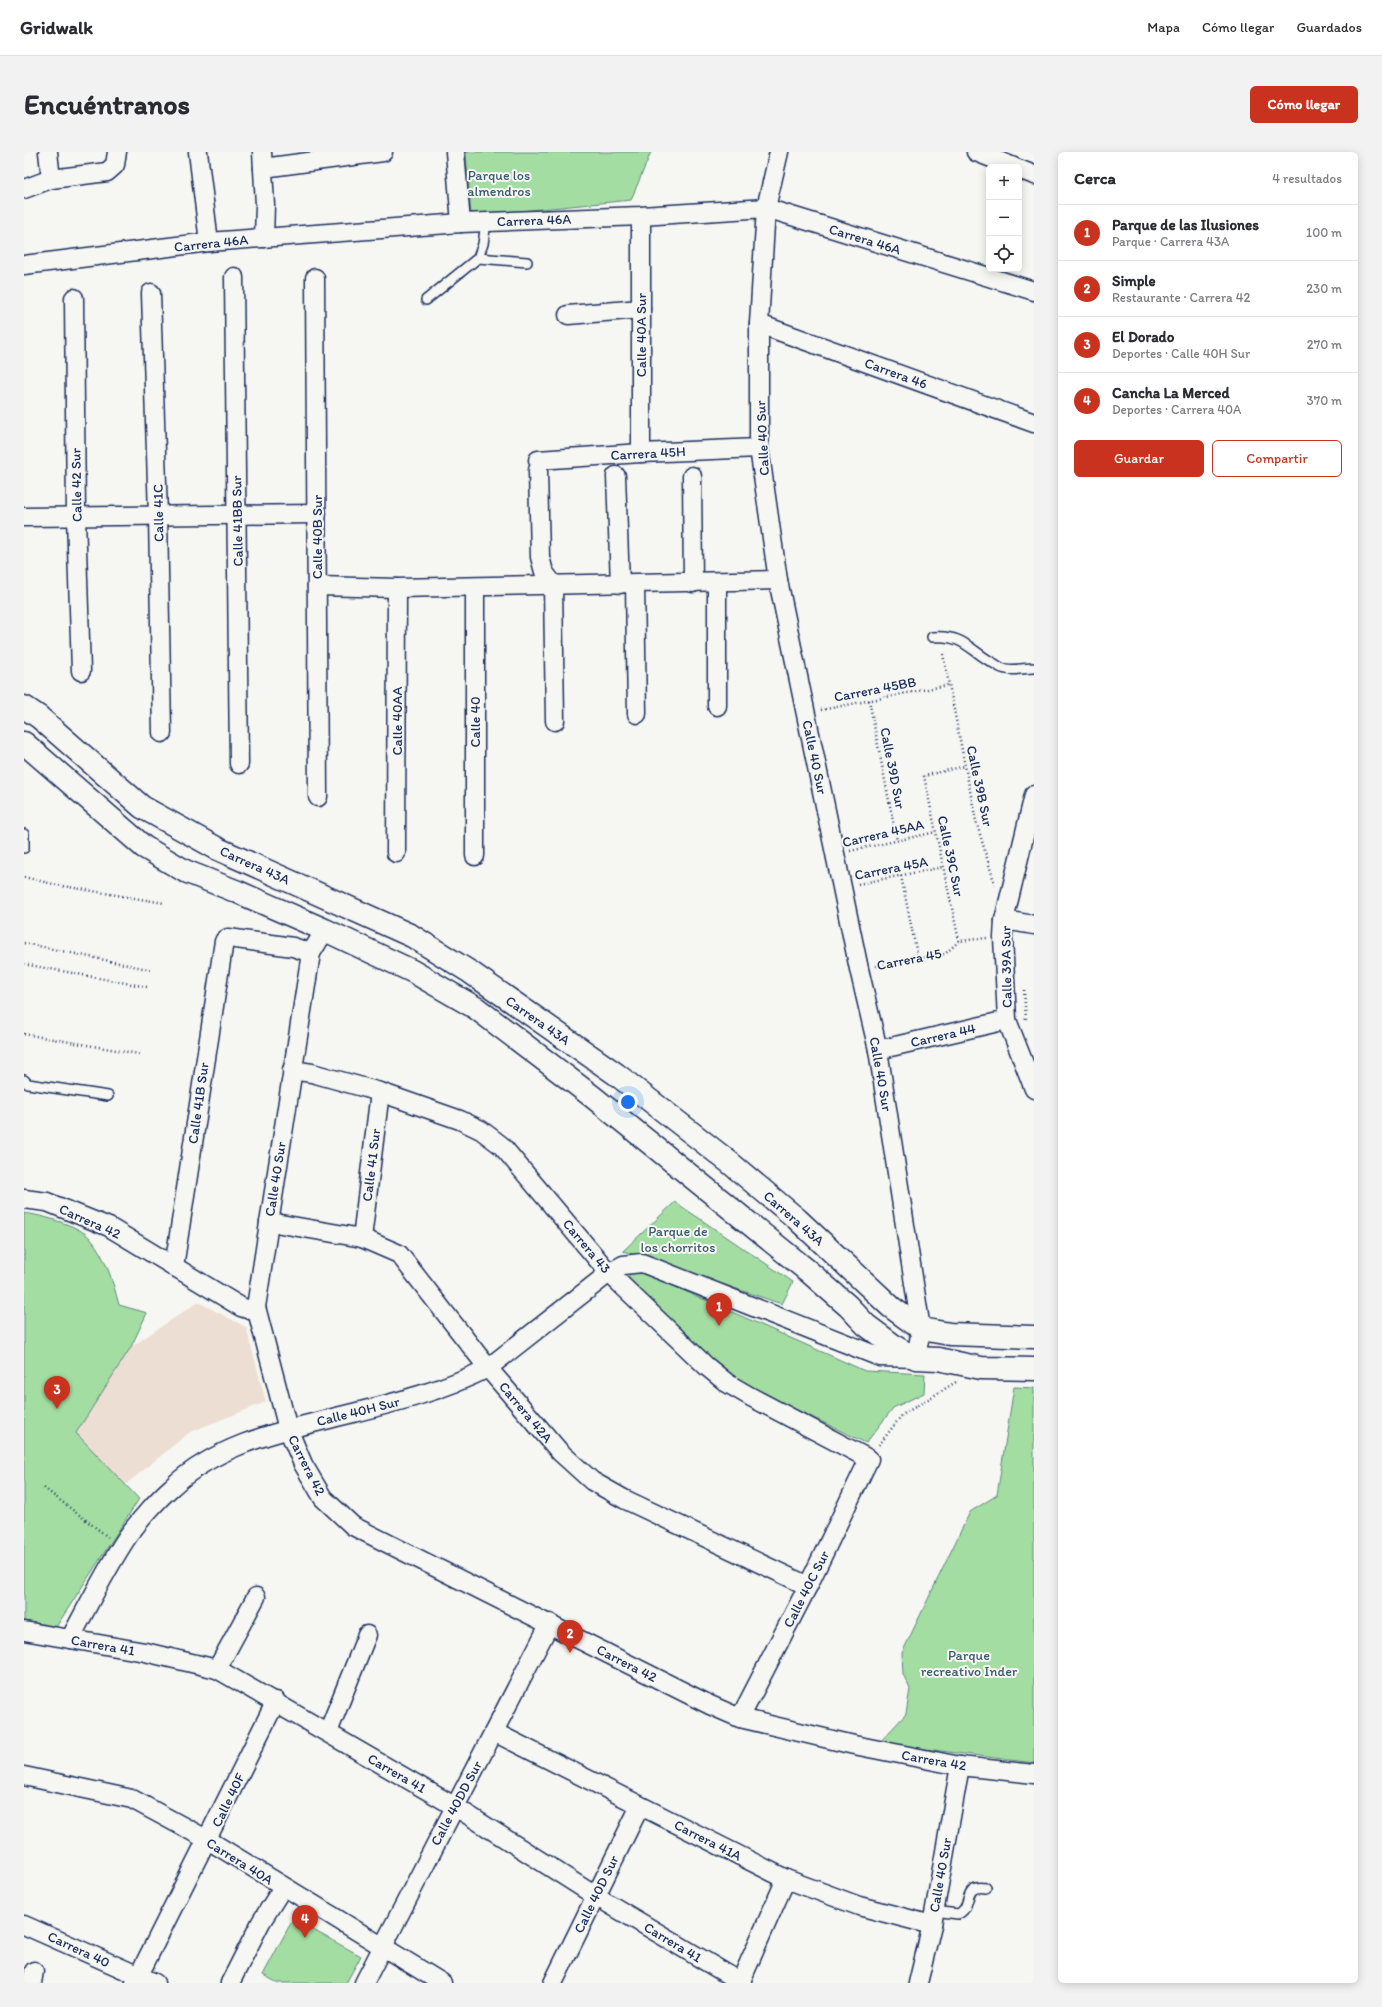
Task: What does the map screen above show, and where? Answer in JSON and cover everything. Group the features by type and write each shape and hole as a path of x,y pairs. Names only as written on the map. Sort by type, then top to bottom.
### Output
{"main road":[{"name":"Carrera 43A","path":"24,707 39,716 142,807 218,849 412,936 470,972 616,1074 729,1162 797,1219 891,1307 921,1329 950,1334 1034,1337"},
{"name":"Carrera 43A","path":"27,749 144,847 184,872 238,892 325,930 419,975 476,1008 593,1098 808,1271 848,1306 866,1325 897,1348 916,1358 938,1359 981,1368 1034,1369"}],"street":[{"path":"48,152 51,179"},
{"path":"24,189 51,179 107,172 115,165 117,152"},
{"path":"198,152 209,242"},
{"path":"264,238 265,205 262,160 382,152"},
{"path":"454,152 461,223"},
{"name":"Calle 40 Sur","path":"779,152 766,208 758,324 760,448 778,580 859,969 878,1050 921,1329 916,1358"},
{"path":"976,152 1006,164"},
{"path":"1022,170 1034,175"},
{"name":"Carrera 46A","path":"24,265 209,242 461,223 641,216 766,208 1034,291"},
{"name":"Calle 40A Sur","path":"641,216 641,453"},
{"name":"Calle 41BB Sur","path":"234,277 239,764"},
{"name":"Calle 40B Sur","path":"315,278 318,797"},
{"name":"Calle 41C","path":"151,293 158,516 162,733"},
{"name":"Calle 42 Sur","path":"74,298 76,517 81,671"},
{"path":"568,314 641,309"},
{"name":"Carrera 46","path":"758,324 1034,423"},
{"name":"Carrera 45H","path":"553,584 544,572 540,557 538,465 641,453 760,448"},
{"path":"616,476 627,584 637,714"},
{"path":"692,476 693,583"},
{"path":"24,517 317,514"},
{"path":"317,586 397,588 475,587 778,580"},
{"path":"717,582 717,706"},
{"path":"553,584 555,721"},
{"name":"Calle 40","path":"475,587 475,856"},
{"name":"Calle 40AA","path":"396,853 397,588"},
{"name":"Calle 39A Sur","path":"1034,796 1004,928 1007,1020 1034,1089"},
{"path":"1004,928 1034,925"},
{"name":"Calle 40 Sur","path":"288,1429 256,1307 311,953 325,930"},
{"name":"Calle 41B Sur","path":"174,1266 224,941 228,938 236,939 293,947 311,953"},
{"name":"Carrera 44","path":"878,1050 1007,1020"},
{"name":"Carrera 43","path":"292,1070 312,1073 380,1092 460,1120 481,1130 502,1146 609,1273 706,1366 727,1383 785,1416 869,1458"},
{"name":"Calle 41 Sur","path":"362,1238 380,1092"},
{"name":"Carrera 42","path":"24,1199 47,1202 109,1227 241,1307 250,1310 256,1307"},
{"name":"Carrera 42A","path":"269,1222 362,1238 399,1254 488,1368 560,1452 592,1481 624,1499 808,1586"},
{"name":"Carrera 43A","path":"609,1273 623,1265 642,1263 880,1357 916,1358"},
{"name":"Calle 40H Sur","path":"70,1639 127,1538 171,1487 202,1463 246,1442 288,1429 390,1404 466,1379 488,1368 609,1273"},
{"name":"Carrera 42","path":"288,1429 309,1475 323,1498 353,1526 550,1623 710,1705 740,1718 854,1745 960,1766 1034,1774"},
{"name":"Calle 40C Sur","path":"740,1718 808,1586 869,1458"},
{"path":"217,1669 256,1597"},
{"name":"Calle 40DD Sur","path":"364,1983 454,1806 550,1623"},
{"name":"Carrera 41","path":"24,1631 145,1652 217,1669 276,1701 454,1806 594,1896 741,1983"},
{"path":"328,1732 367,1635"},
{"name":"Calle 40F","path":"137,1979 208,1840 276,1701"},
{"name":"Carrera 41A","path":"494,1732 786,1879 859,1906 933,1918"},
{"name":"Calle 40 Sur","path":"918,1983 933,1918 960,1766"},
{"name":"Carrera 40A","path":"24,1776 132,1799 208,1840 442,1983"},
{"name":"Calle 40D Sur","path":"553,1983 594,1896 640,1806"},
{"path":"741,1983 786,1879"},
{"path":"230,1983 261,1922 283,1887"},
{"name":"Carrera 40","path":"24,1925 137,1979 155,1983"}],"lane":[{"path":"426,300 478,258 483,244 486,222"},
{"path":"478,258 527,262"},
{"path":"932,637 943,636 956,638 966,642 982,657 1005,670 1034,668"},
{"path":"24,834 24,848"},
{"path":"24,1080 28,1084 108,1096"},
{"path":"933,1918 958,1914 966,1907 969,1894 972,1891 981,1887 986,1888"}],"path":[{"name":"Calle 39B Sur","path":"943,654 976,821 996,889"},
{"name":"Carrera 45BB","path":"805,712 948,685"},
{"name":"Calle 39D Sur","path":"869,700 897,841"},
{"name":"Calle 39C Sur","path":"959,941 924,776 965,766"},
{"name":"Carrera 45AA","path":"835,855 936,832"},
{"name":"Carrera 45A","path":"842,887 943,867"},
{"path":"901,876 918,959"},
{"path":"24,877 57,885 164,903"},
{"name":"Carrera 45","path":"859,969 945,954 959,941 1004,928"},
{"path":"24,943 152,970"},
{"path":"24,964 147,987"},
{"path":"24,1034 139,1054"},
{"path":"869,1458 887,1432 902,1415 960,1380"},
{"path":"44,1488 121,1547"}],"shaded area":[{"path":"198,1302 246,1327 266,1402 190,1432 125,1485 76,1433 131,1347"}],"green space":[{"name":"Parque los almendros","path":"466,152 651,152 631,200 471,216"},
{"name":"Parque de los chorritos","path":"675,1202 793,1282 782,1304 623,1251"},
{"path":"24,1213 59,1221 85,1233 96,1245 105,1261 119,1305 147,1313 131,1347 76,1433 139,1499 56,1627 24,1621"},
{"path":"635,1269 865,1371 925,1374 924,1393 893,1408 866,1443 739,1382 624,1281"},
{"name":"Parque recreativo Inder","path":"1014,1387 1034,1388 1034,1763 879,1743 906,1714 910,1689 903,1674 902,1653 970,1512 997,1495"},
{"path":"293,1919 361,1956 346,1983 278,1983 263,1975"}],"place":[{"name":"Parque de las Ilusiones","path":"719,1326"},
{"name":"El Dorado","path":"57,1409"},
{"name":"Simple","path":"570,1653"},
{"name":"Cancha La Merced","path":"305,1938"}]}
